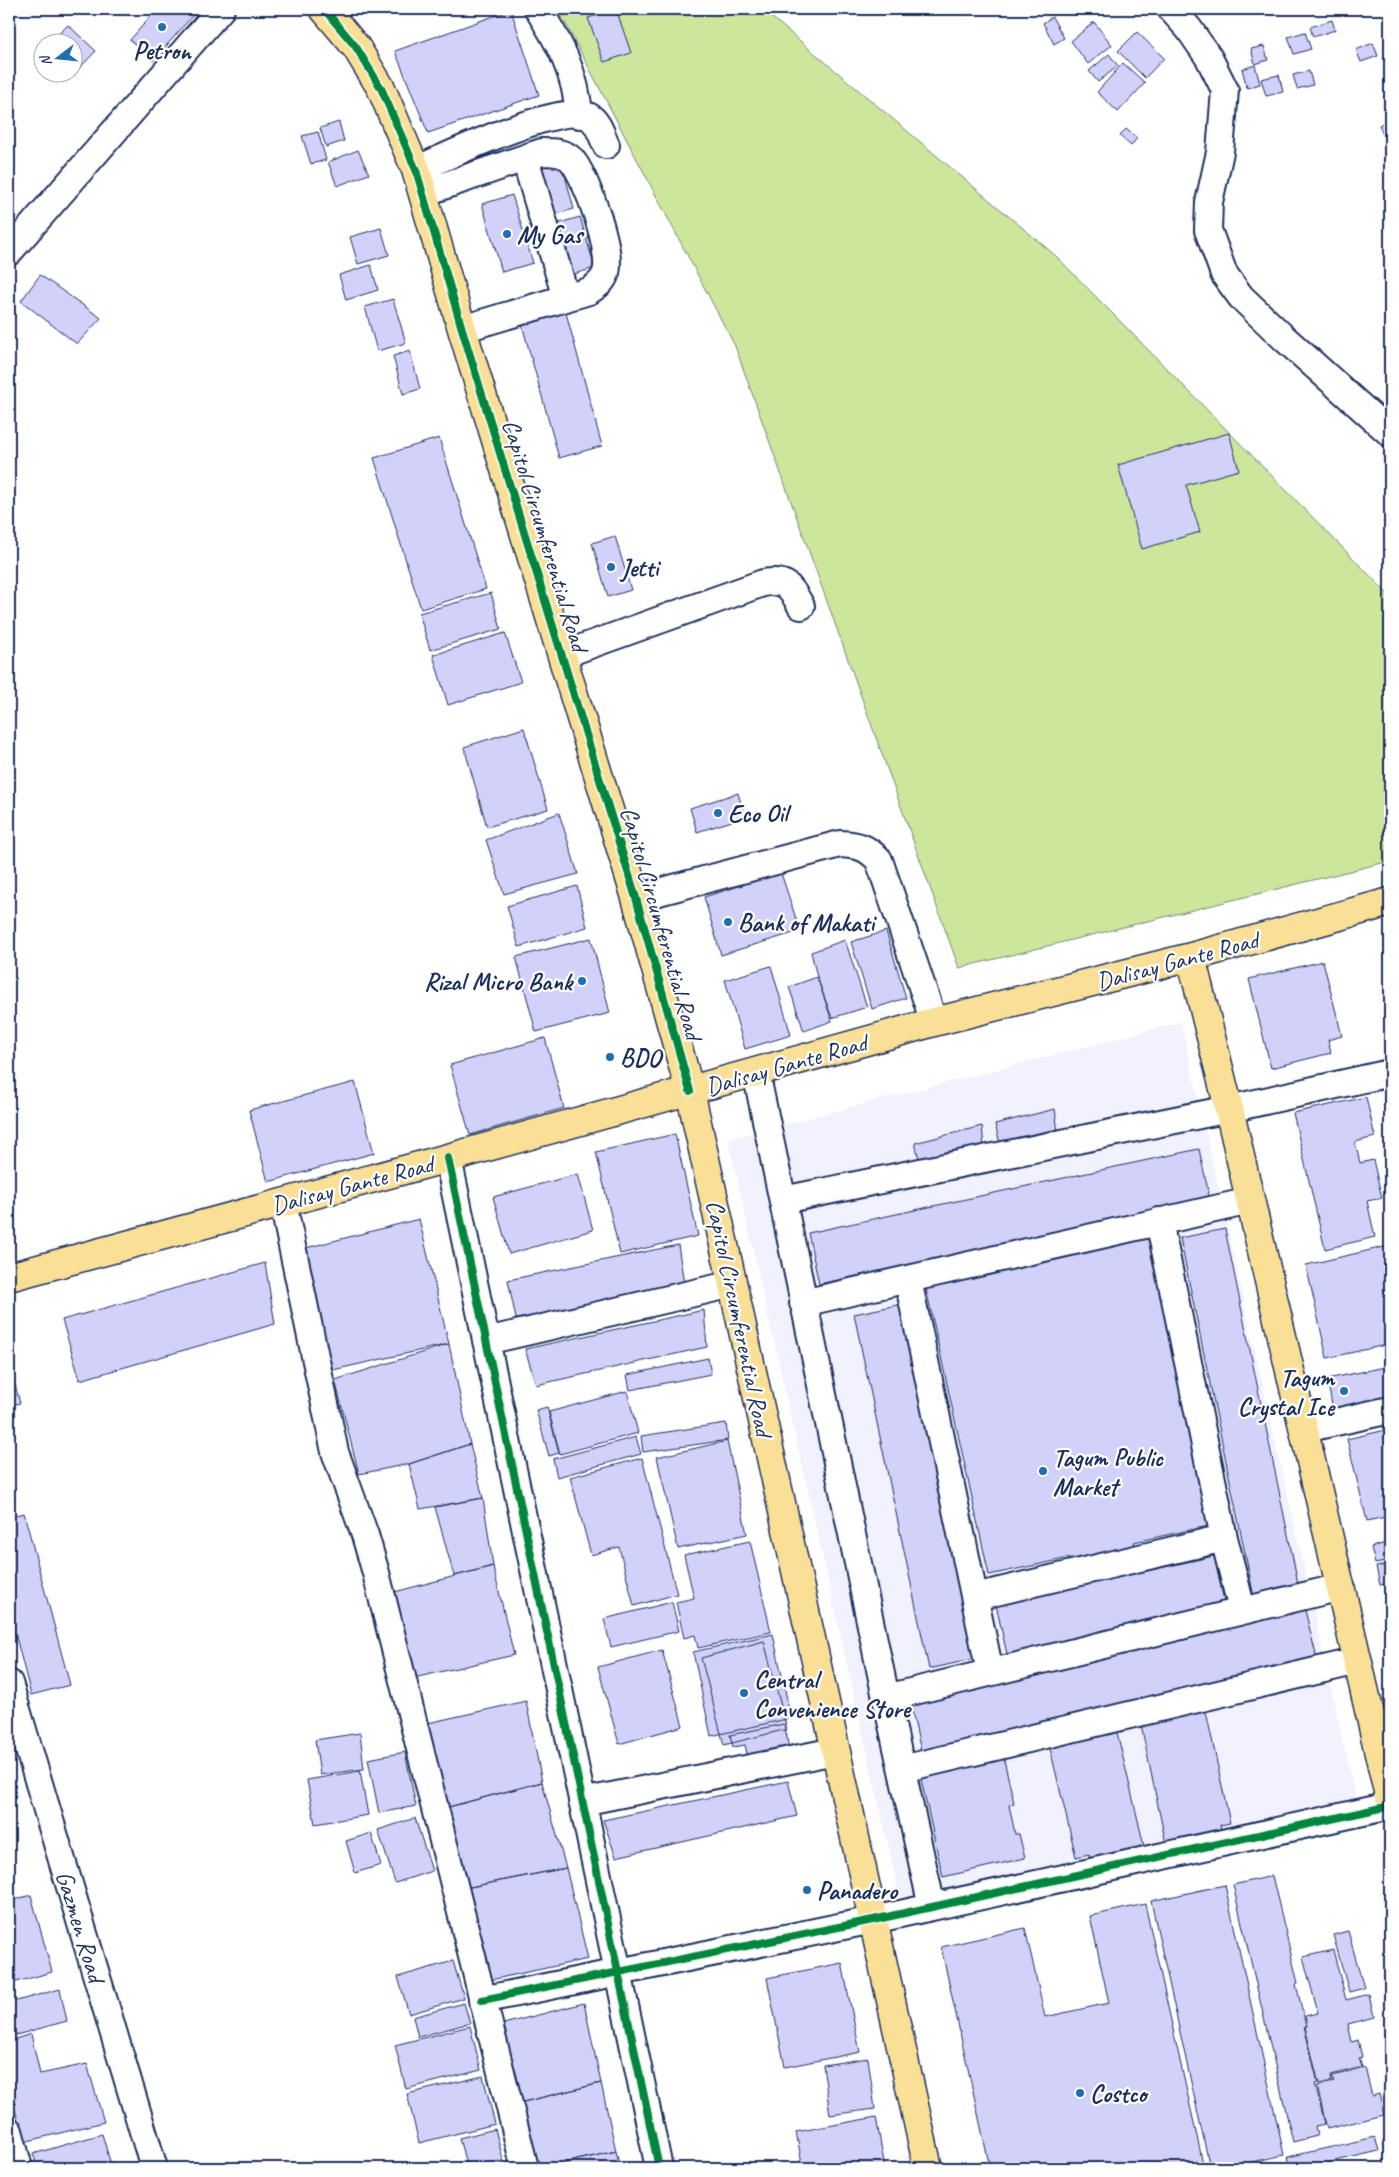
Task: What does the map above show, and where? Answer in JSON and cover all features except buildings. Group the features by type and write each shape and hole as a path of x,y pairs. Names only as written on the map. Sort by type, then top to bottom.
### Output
{"main road":[{"name":"Capitol Circumferential Road","path":"324,9 356,47 381,88 419,181 462,329 636,898 690,1091 928,2168"},
{"name":"Dalisay Gante Road","path":"9,1277 448,1158 934,1022 1191,957 1390,902"},
{"path":"1191,957 1229,1109 1390,1800"}],"street":[{"path":"9,252 221,9"},
{"path":"538,9 561,46 578,94 580,115"},
{"path":"1171,9 1209,58 1225,90 1220,152 1209,202 1208,230 1224,274 1241,297 1390,433"},
{"path":"419,181 549,117 587,116 594,121 606,145"},
{"path":"419,181 525,158 542,152 556,152 570,158 581,174 592,199 608,257 606,274 597,287 462,329"},
{"path":"525,158 566,298"},
{"path":"562,655 763,583 778,581 788,585 801,606"},
{"path":"636,898 840,844 859,845 879,860 934,1022"},
{"path":"756,1072 886,1698 932,1907"},
{"path":"783,1200 1229,1109 1390,1073"},
{"path":"448,1158 659,2168"},
{"path":"804,1303 1250,1201"},
{"path":"283,1203 335,1452 365,1535 376,1573 525,2168"},
{"path":"1159,1221 1224,1538 1242,1610"},
{"path":"908,1280 990,1672"},
{"path":"486,1341 733,1284"},
{"path":"1304,1429 1390,1410"},
{"path":"975,1597 1224,1538"},
{"path":"886,1698 1341,1587"},
{"path":"902,1769 1358,1661"},
{"name":"Gazmen Road","path":"9,1683 154,2168"},
{"path":"582,1802 835,1751"},
{"path":"482,2000 873,1920 1390,1806"},
{"path":"9,2131 19,2168"}],"shaded area":[{"name":"Tagum Public Market","path":"1181,1022 1357,1803 902,1907 728,1139"}],"green space":[{"path":"558,9 762,9 1056,256 1390,596 1390,861 959,968 735,346"}],"cycle path":[{"path":"324,9 356,47 381,88 416,170 462,329 636,898 690,1091"},
{"path":"448,1158 659,2168"},
{"path":"482,2000 873,1920 1390,1806"}],"place":[{"name":"Petron","path":"162,27"},
{"name":"My Gas","path":"507,234"},
{"name":"Jetti","path":"611,567"},
{"name":"Eco Oil","path":"718,813"},
{"name":"Bank of Makati","path":"728,922"},
{"name":"Rizal Micro Bank","path":"582,981"},
{"name":"BDO","path":"610,1057"},
{"name":"Tagum Crystal Ice","path":"1344,1391"},
{"name":"Tagum Public Market","path":"1043,1471"},
{"name":"Central Convenience Store","path":"744,1693"},
{"name":"Panadero","path":"807,1890"},
{"name":"Costco","path":"1080,2093"}]}
